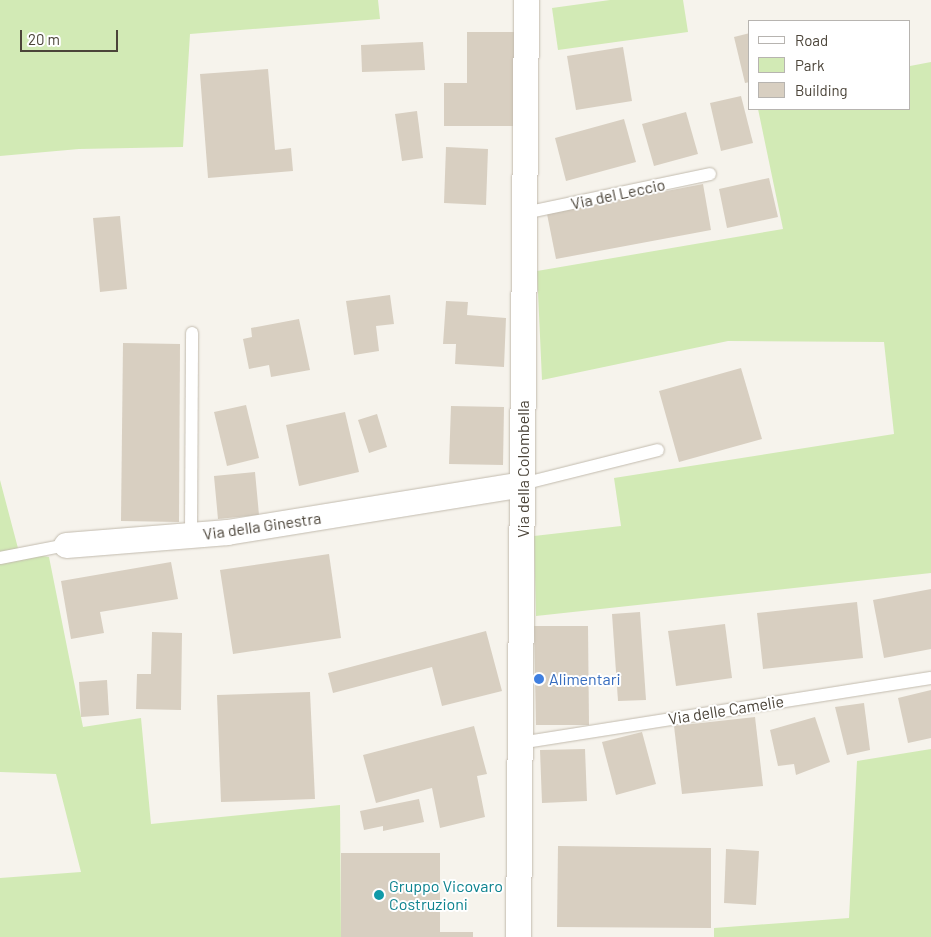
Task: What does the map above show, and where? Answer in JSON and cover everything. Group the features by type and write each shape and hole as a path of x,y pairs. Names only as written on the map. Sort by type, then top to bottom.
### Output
{"street":[{"name":"Via della Colombella","path":"518,937 526,0"},
{"name":"Via della Ginestra","path":"66,545 191,536 522,484"}],"lane":[{"name":"Via del Leccio","path":"525,213 710,174"},
{"path":"191,536 192,333"},
{"path":"522,484 658,450"},
{"name":"Via della Ginestra","path":"0,558 66,545"},
{"name":"Via delle Camelie","path":"520,743 931,678"}],"green space":[{"path":"0,0 378,0 380,19 190,34 183,147 79,149 0,156"},
{"path":"610,0 683,0 688,32 558,50 552,8"},
{"path":"931,62 931,573 536,616 534,536 621,526 614,478 894,434 884,342 728,341 542,380 537,271 783,229 758,110 911,110 911,66"},
{"path":"0,480 19,552 49,557 83,727 141,718 151,824 340,805 341,937 0,937 0,878 81,872 56,774 0,772"},
{"path":"931,749 931,937 714,937 714,928 849,918 857,761"}],"building":[{"path":"467,32 523,32 523,126 444,126 444,83 467,83"},
{"path":"748,34 748,82 745,83 734,37"},
{"path":"423,42 425,70 362,72 361,45"},
{"path":"623,47 632,101 576,110 567,56"},
{"path":"268,69 275,150 291,148 293,171 208,178 200,74"},
{"path":"741,96 753,143 721,151 710,103"},
{"path":"417,111 423,158 402,161 395,114"},
{"path":"686,112 698,154 654,166 642,124"},
{"path":"624,119 636,162 566,181 555,138"},
{"path":"446,147 488,149 486,205 444,203"},
{"path":"769,178 778,217 727,228 719,189"},
{"path":"703,184 711,230 556,259 547,214"},
{"path":"120,216 127,289 100,292 93,218"},
{"path":"390,295 394,324 376,326 379,351 354,355 346,301"},
{"path":"446,301 468,302 467,315 506,318 504,367 455,364 456,344 443,344"},
{"path":"299,319 310,370 271,377 269,365 249,369 243,339 252,337 251,328"},
{"path":"123,343 180,344 179,522 121,521"},
{"path":"741,368 762,439 679,462 659,391"},
{"path":"246,405 259,458 227,466 214,412"},
{"path":"451,406 504,407 503,465 449,464"},
{"path":"345,412 359,472 299,486 286,425"},
{"path":"377,414 387,447 369,453 358,420"},
{"path":"255,472 259,515 218,519 214,476"},
{"path":"329,554 341,638 233,654 220,570"},
{"path":"171,562 178,599 100,612 104,633 71,639 61,581"},
{"path":"931,589 931,649 884,658 873,600"},
{"path":"857,602 863,658 763,669 757,613"},
{"path":"640,612 646,700 618,701 612,614"},
{"path":"725,624 732,678 676,686 668,631"},
{"path":"534,626 588,626 589,725 536,725"},
{"path":"486,631 502,691 442,706 432,667 333,693 328,673"},
{"path":"152,632 182,633 181,710 136,709 137,674 151,674"},
{"path":"107,680 109,715 81,717 79,682"},
{"path":"931,690 931,738 908,743 898,698"},
{"path":"310,692 315,799 221,802 217,695"},
{"path":"864,703 870,750 847,755 835,707"},
{"path":"755,717 763,786 682,794 674,726"},
{"path":"815,717 830,762 796,775 794,764 778,766 770,730"},
{"path":"474,726 487,774 477,776 485,817 440,828 432,788 376,803 363,755"},
{"path":"642,732 656,784 616,795 602,742"},
{"path":"585,749 587,801 542,803 540,750"},
{"path":"419,799 424,822 383,831 383,826 364,830 360,811"},
{"path":"558,846 711,848 711,928 557,927"},
{"path":"726,849 759,851 756,905 724,903"},
{"name":"Gruppo Vicovaro Costruzioni","path":"341,853 440,853 440,932 473,932 473,937 341,937"}],"place":[{"name":"Alimentari","path":"539,679"},
{"name":"Gruppo Vicovaro Costruzioni","path":"379,895"}]}
